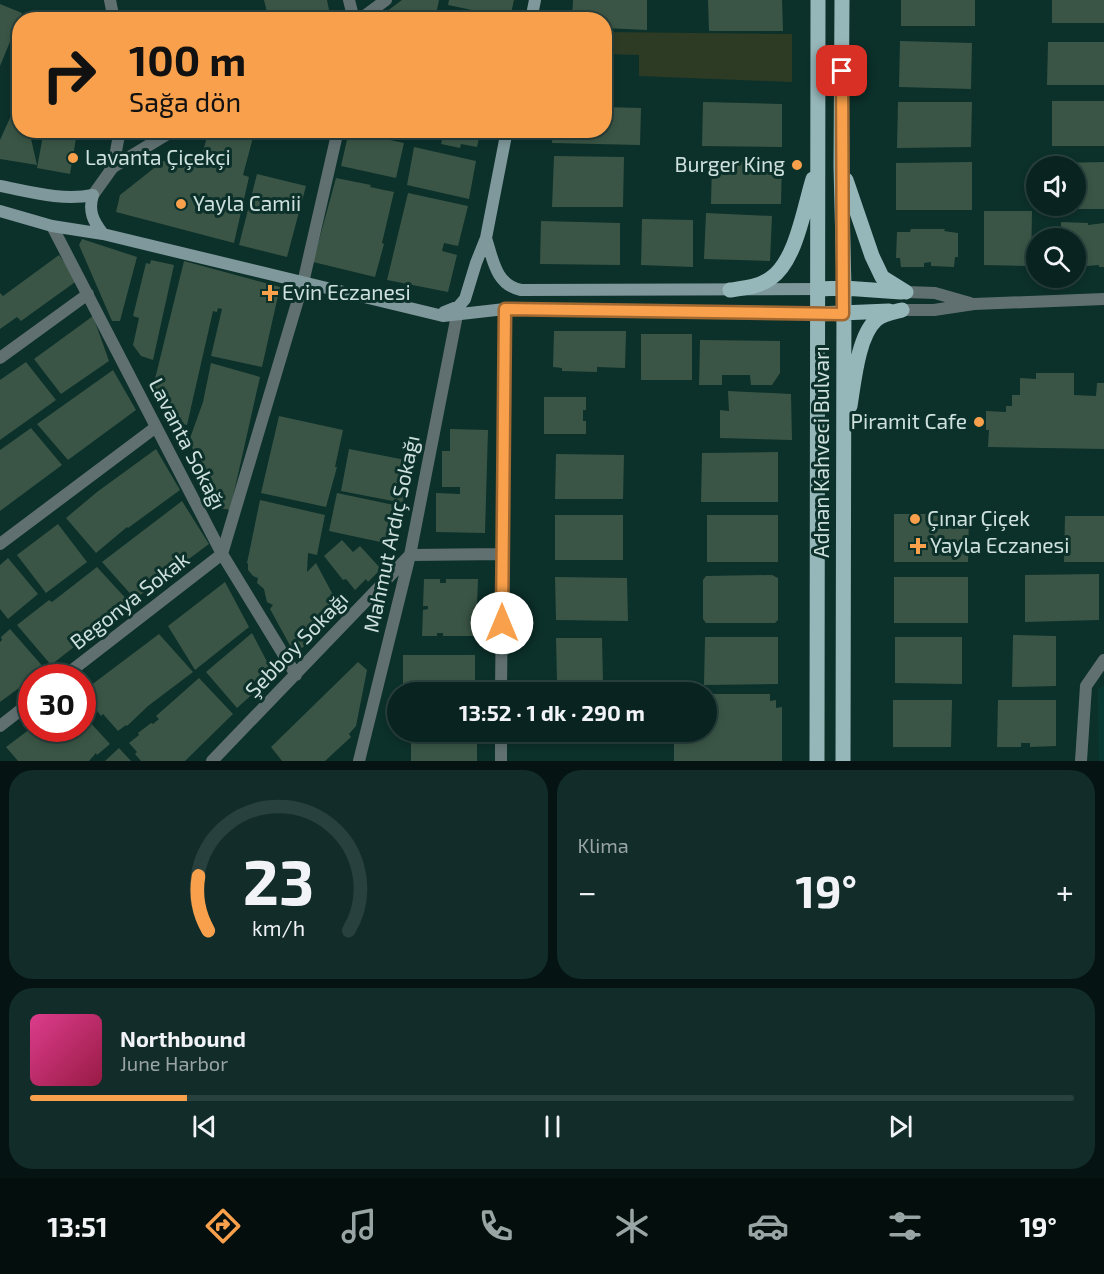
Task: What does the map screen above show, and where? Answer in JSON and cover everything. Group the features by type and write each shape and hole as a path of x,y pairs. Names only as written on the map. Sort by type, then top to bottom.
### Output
{"main road":[{"name":"Adnan Kahveci Bulvarı","path":"817,761 818,0"},
{"name":"Adnan Kahveci Bulvarı","path":"842,0 843,761"},
{"path":"436,314 459,306 465,299 486,238 505,138"},
{"path":"730,290 758,285 771,278 782,267 792,250 818,162"},
{"path":"841,166 872,256 882,277 906,292"},
{"path":"0,186 47,196 80,198 93,195 90,206 92,214 103,234"},
{"path":"0,211 52,226 103,234 436,314 457,315 505,309 818,314 903,310"},
{"path":"486,238 499,276 514,289 844,288 906,292"},
{"path":"842,453 858,357 864,340 870,327 878,318 903,310"}],"street":[{"path":"370,12 386,0"},
{"path":"113,167 118,138"},
{"path":"93,195 113,167 161,138"},
{"path":"222,554 303,283 337,138"},
{"name":"Lavanta Sokağı","path":"52,226 222,554 296,675"},
{"path":"906,292 935,293 974,304"},
{"path":"0,358 88,294"},
{"path":"903,310 934,310 974,304 1104,299"},
{"path":"501,682 505,309"},
{"name":"Mahmut Ardıç Sokağı","path":"359,761 410,555 457,315"},
{"path":"0,544 156,427"},
{"name":"Begonya Sokak","path":"80,664 222,554"},
{"path":"410,555 503,554"},
{"name":"Şebboy Sokağı","path":"212,761 410,555"},
{"path":"1082,761 1086,686 1104,660"},
{"path":"0,726 18,712"},
{"path":"501,742 501,761"}],"shaded area":[{"path":"1104,685 1104,761 1099,761 1098,689"}],"green space":[{"path":"612,32 792,34 792,82 639,76 639,55 612,54"}],"building":[{"path":"264,0 327,0 329,12 267,12"},
{"path":"402,0 439,0 437,12 386,12"},
{"path":"449,0 514,0 511,12 481,12 448,5"},
{"path":"573,0 647,0 647,30 612,28 612,12 572,12"},
{"path":"708,0 782,0 783,31 709,31"},
{"path":"901,0 975,0 975,26 901,26"},
{"path":"1052,0 1104,0 1104,23 1052,23"},
{"path":"0,4 20,12 12,12 12,37 0,66"},
{"path":"900,41 972,43 971,89 899,87"},
{"path":"1048,42 1104,42 1104,85 1047,85"},
{"path":"1052,101 1104,101 1104,146 1052,146"},
{"path":"703,102 782,104 782,147 702,146"},
{"path":"898,102 972,102 971,147 897,148"},
{"path":"612,107 641,108 640,145 552,143 552,138 612,138"},
{"path":"12,113 12,138 31,138 37,165 0,159 0,140"},
{"path":"43,138 76,138 70,174 37,168"},
{"name":"Yayla Camii","path":"207,138 253,138 243,175 249,177 234,243 116,212 120,195 163,161 176,163 178,154 201,158"},
{"path":"347,138 381,138 404,143 396,178 341,166"},
{"path":"429,138 479,138 477,147 461,144 460,148 441,144 442,140"},
{"path":"414,147 476,161 469,199 407,185"},
{"path":"554,156 624,157 623,207 552,207"},
{"path":"712,161 782,163 781,204 711,204"},
{"path":"972,162 972,210 896,210 896,163"},
{"path":"1086,162 1104,162 1104,209 1086,209"},
{"path":"257,174 306,186 287,257 239,245"},
{"path":"336,178 394,192 375,277 313,262"},
{"path":"408,193 468,206 458,246 444,243 442,251 457,255 448,292 387,280"},
{"path":"984,211 1026,211 1026,216 1032,216 1032,228 1026,228 1026,266 984,265"},
{"path":"706,213 772,216 770,261 704,259"},
{"path":"642,219 693,220 693,267 641,265"},
{"path":"541,221 620,223 620,265 540,264"},
{"path":"1061,222 1088,223 1088,225 1104,223 1104,267 1086,266 1086,228 1061,228"},
{"path":"911,229 945,229 944,231 958,233 958,257 955,257 954,267 931,266 931,262 924,263 924,267 901,267 900,258 896,258 897,232 910,232"},
{"path":"82,239 137,257 120,321 112,321 79,245"},
{"path":"59,255 78,280 21,321 17,317 0,329 0,293 3,296"},
{"path":"151,260 174,265 153,360 141,356 133,345 139,318 133,316 146,263 150,264"},
{"path":"184,261 280,287 262,367 211,356 222,309 218,308 217,312 213,311 187,425 174,422 153,387"},
{"path":"93,316 109,361 61,394 34,359"},
{"path":"554,331 626,331 625,368 597,367 597,372 562,371 562,368 553,367"},
{"path":"641,334 692,334 692,380 641,380"},
{"path":"700,340 780,341 780,373 772,385 751,385 750,375 722,375 722,385 699,385"},
{"path":"26,362 56,400 0,440 0,380"},
{"path":"211,363 260,377 230,510 220,508 189,441 203,402"},
{"path":"113,370 136,410 68,460 37,424"},
{"path":"1036,373 1074,373 1074,395 1096,396 1097,383 1104,383 1104,449 988,447 989,430 986,430 986,411 1006,412 1006,406 1012,406 1012,395 1020,395 1020,378 1036,379"},
{"path":"728,391 791,394 792,440 720,438 720,410 729,411"},
{"path":"544,397 586,397 583,421 586,421 586,434 544,434"},
{"path":"279,416 343,430 335,467 337,467 326,507 261,493"},
{"path":"31,428 62,465 0,511 0,450"},
{"path":"450,429 488,430 485,533 436,532 436,493 460,494 460,487 442,487 442,451 450,451"},
{"path":"156,449 180,490 127,527 96,553 66,518"},
{"path":"349,449 411,461 403,503 341,491"},
{"path":"778,452 778,502 701,502 702,453"},
{"path":"556,454 624,455 623,499 555,499"},
{"path":"337,493 394,505 385,543 329,531"},
{"path":"260,500 325,515 317,555 308,553 307,572 316,563 341,610 297,653 292,649 270,609 273,605 267,602 264,589 257,583 258,578 248,570 247,563"},
{"path":"182,501 209,544 135,599 102,562"},
{"path":"894,514 969,514 968,562 894,562"},
{"path":"555,515 623,515 623,560 555,560"},
{"path":"707,515 778,515 778,562 707,562"},
{"path":"1065,516 1104,516 1104,562 1064,562"},
{"path":"58,524 87,562 46,593 17,555"},
{"path":"342,540 353,552 360,546 381,569 368,582 366,579 355,590 346,579 343,580 324,556"},
{"path":"8,558 38,594 8,619 0,609 0,565"},
{"path":"97,567 130,603 50,664 17,625 49,600 52,602"},
{"path":"1099,574 1099,620 1025,622 1025,575"},
{"path":"772,575 778,578 778,620 775,623 706,623 703,619 703,580 706,576"},
{"path":"555,577 627,578 628,621 556,620"},
{"path":"894,577 968,577 968,623 894,623"},
{"path":"424,579 440,579 440,583 446,583 446,579 478,579 476,636 443,636 443,633 437,633 437,636 422,636 423,610 428,609 428,606 423,606"},
{"path":"225,582 249,627 195,670 168,626"},
{"path":"10,629 41,664 18,664 18,689 0,702 0,642 2,640 1,637"},
{"path":"252,633 274,675 237,708 206,672"},
{"path":"159,634 193,672 118,731 96,709 96,681"},
{"path":"1013,635 1056,636 1056,686 1012,687"},
{"path":"705,637 778,637 778,684 717,685 717,682 704,682"},
{"path":"895,637 962,637 962,684 895,683"},
{"path":"556,638 602,638 603,682 557,682"},
{"path":"403,655 475,655 475,682 403,682"},
{"path":"358,662 367,670 356,726 349,734 351,737 325,761 282,761 271,747"},
{"path":"199,678 233,714 185,761 141,761 129,743 139,735 138,733 159,719 156,716"},
{"path":"717,694 770,694 770,701 776,700 776,708 782,707 782,761 674,761 674,742 717,742"},
{"path":"893,700 952,700 951,747 893,747"},
{"path":"998,700 1056,700 1056,746 1030,747 1030,743 1021,743 1021,747 997,747"},
{"path":"96,729 110,744 97,755 96,753 89,761 18,761 6,747 18,738 18,742 96,742"},
{"path":"411,742 477,742 477,761 411,761"},
{"path":"119,748 131,761 105,761"}],"place":[{"name":"Lavanta Çiçekçi","path":"73,158"},
{"name":"Burger King","path":"797,165"},
{"name":"Yayla Camii","path":"181,204"},
{"name":"Evin Eczanesi","path":"270,293"},
{"name":"Piramit Cafe","path":"979,422"},
{"name":"Çınar Çiçek","path":"915,519"},
{"name":"Yayla Eczanesi","path":"918,546"}],"route":[{"path":"502,623 505,309 843,314 842,71"}]}
